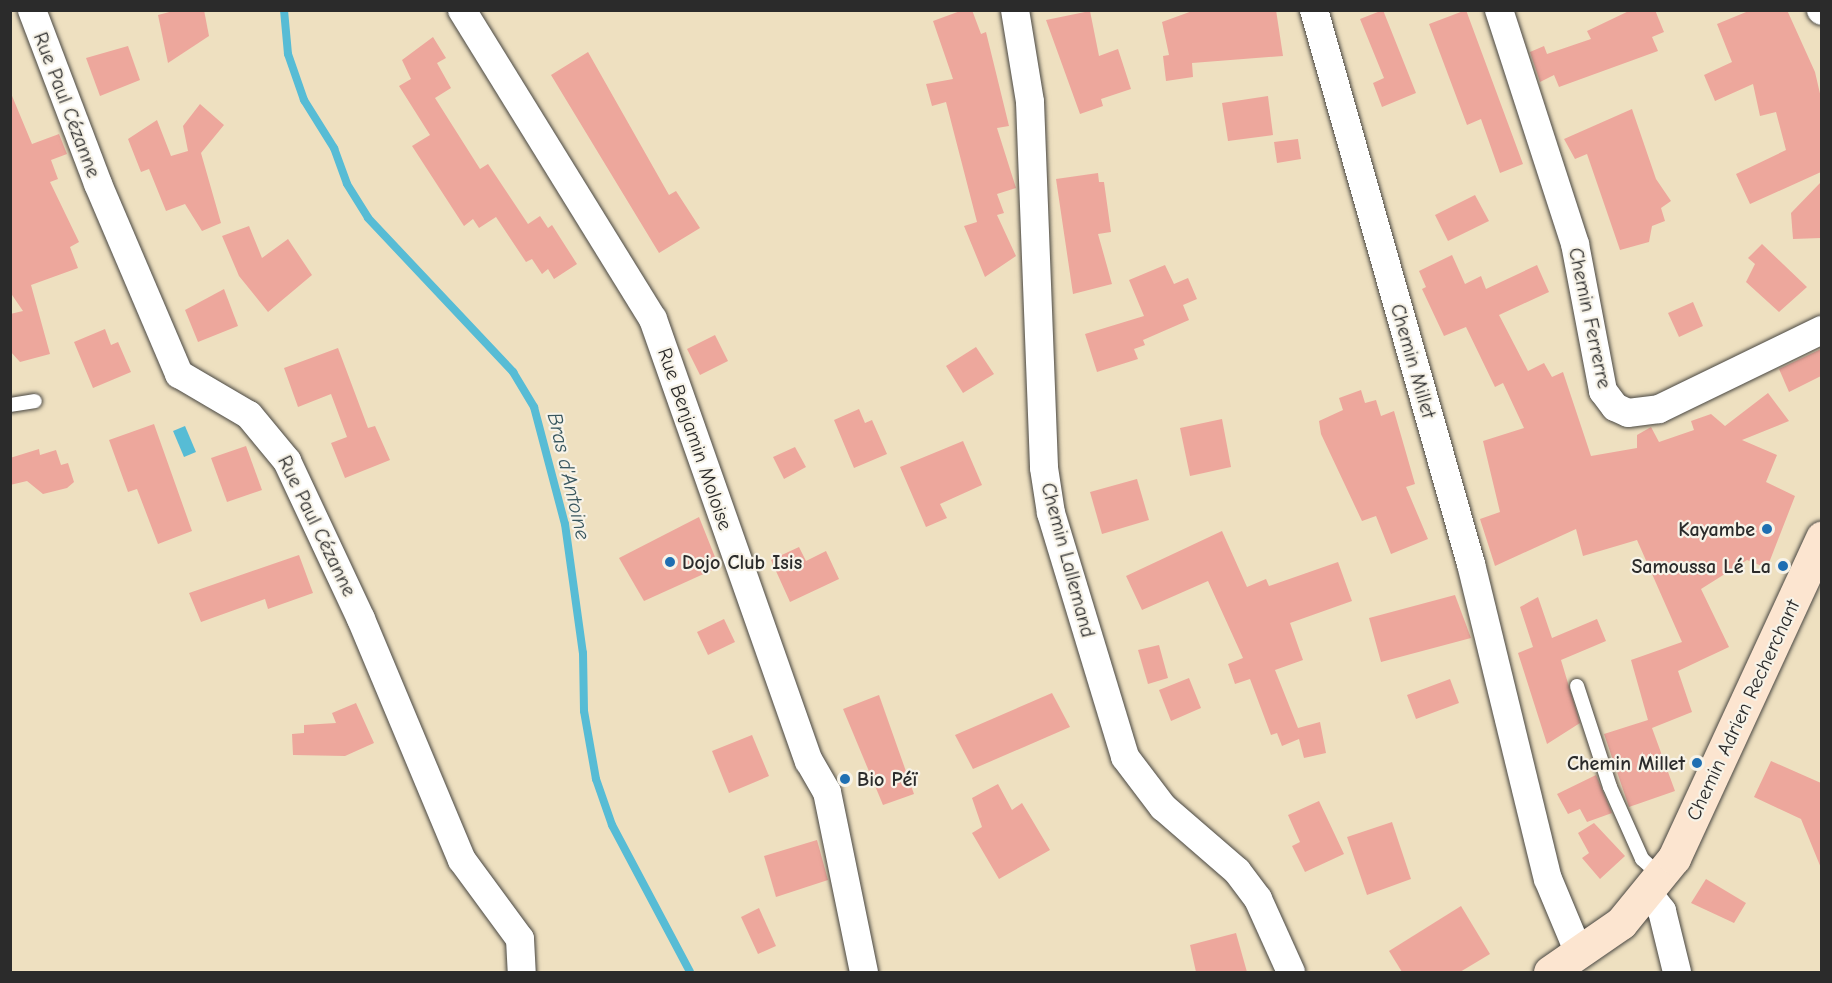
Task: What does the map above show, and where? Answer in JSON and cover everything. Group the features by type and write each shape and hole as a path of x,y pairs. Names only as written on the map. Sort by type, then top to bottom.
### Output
{"main road":[{"name":"Chemin Adrien Recherchant","path":"1550,972 1621,923 1655,884 1710,785 1821,537"}],"street":[{"name":"Rue Paul Cézanne","path":"32,10 98,184 179,374 249,415 287,461 361,619 462,860 520,939 522,972"},
{"name":"Rue Benjamin Moloise","path":"462,10 653,319 797,727 834,814 864,972"},
{"name":"Chemin Lallemand","path":"1015,10 1030,102 1044,468 1051,513 1125,757 1163,807 1236,871 1258,899 1291,972"},
{"name":"Chemin Millet","path":"1314,10 1472,564 1548,879 1579,953"},
{"name":"Chemin Ferrerre","path":"1499,10 1575,244 1603,391 1615,407 1628,413 1659,409 1821,330"},
{"path":"1655,884 1677,972"}],"lane":[{"path":"10,405 35,401"},
{"path":"1576,686 1610,787 1655,884"}],"water":[{"path":"185,426 196,452 184,457 173,431"}],"building":[{"path":"177,10 204,10 209,36 168,63 158,15"},
{"path":"963,10 972,10 981,34 986,32 1009,126 997,128 1016,188 997,194 1004,213 997,215 1016,256 985,277 964,226 977,222 946,102 932,106 926,84 953,79 933,21"},
{"path":"1195,10 1276,10 1283,56 1192,63 1193,77 1166,81 1163,56 1169,55 1162,22"},
{"path":"1383,10 1416,93 1382,107 1373,83 1384,78 1360,19"},
{"path":"1466,10 1523,164 1500,173 1481,119 1467,125 1429,24"},
{"path":"1631,10 1655,10 1664,32 1652,37 1658,51 1559,87 1554,75 1540,82 1530,52 1544,46 1547,54 1591,39 1587,31"},
{"path":"1751,10 1787,10 1815,72 1821,98 1821,172 1750,204 1736,174 1786,150 1776,112 1760,116 1753,84 1715,101 1704,75 1732,62 1717,24"},
{"path":"1090,11 1099,56 1118,49 1131,89 1101,99 1103,106 1080,114 1046,20"},
{"path":"433,37 446,58 437,63 451,88 435,98 480,169 488,164 528,224 540,216 548,228 552,225 577,264 554,279 548,269 542,274 532,259 526,262 496,217 479,228 473,219 464,226 412,146 430,135 399,86 411,79 402,60"},
{"path":"128,46 140,80 100,96 86,58"},
{"path":"588,52 669,195 676,191 700,228 659,253 551,75"},
{"path":"10,91 32,144 59,134 67,154 51,160 58,179 50,182 79,242 70,247 78,268 31,285 50,354 20,362 10,351 10,314 23,311 10,292"},
{"path":"1268,96 1273,135 1228,141 1222,103"},
{"path":"200,104 224,125 201,153 221,223 202,231 185,204 166,211 149,169 141,172 128,139 157,120 171,156 188,151 183,126"},
{"path":"1632,109 1656,179 1671,201 1661,208 1665,221 1652,226 1649,242 1620,250 1587,154 1575,159 1564,139"},
{"path":"1298,139 1301,159 1277,163 1274,142"},
{"path":"1098,173 1099,182 1104,182 1111,232 1098,234 1112,284 1073,294 1056,179"},
{"path":"1821,182 1821,238 1793,239 1791,213"},
{"path":"1475,195 1489,221 1448,241 1435,215"},
{"path":"249,226 262,258 288,239 312,275 268,312 239,276 222,236"},
{"path":"1762,244 1807,287 1779,312 1746,282 1755,264 1748,258"},
{"path":"1452,255 1465,284 1481,276 1486,289 1537,265 1549,292 1499,315 1528,371 1544,363 1552,377 1563,372 1591,456 1637,448 1637,435 1651,427 1659,442 1694,430 1691,421 1711,414 1725,426 1768,393 1789,421 1742,440 1777,455 1766,482 1795,496 1767,568 1747,560 1701,589 1729,647 1678,671 1692,712 1652,728 1675,791 1629,807 1604,734 1648,720 1631,660 1682,642 1637,540 1583,556 1576,529 1495,566 1480,519 1500,512 1483,441 1524,428 1503,383 1495,387 1466,327 1444,336 1422,289 1426,287 1419,271"},
{"path":"1165,265 1174,284 1188,278 1197,299 1183,305 1189,320 1143,340 1145,345 1134,349 1138,359 1097,372 1085,334 1144,316 1129,280"},
{"path":"224,289 238,326 198,342 185,310"},
{"path":"1693,302 1703,326 1679,337 1668,313"},
{"path":"105,329 111,345 118,342 131,372 93,388 74,342"},
{"path":"715,335 728,361 700,375 687,349"},
{"path":"976,347 994,374 963,393 946,366"},
{"path":"338,348 368,428 375,426 390,460 345,478 331,443 347,437 331,394 298,407 284,368"},
{"path":"1821,349 1821,376 1789,392 1779,369"},
{"path":"1361,390 1365,403 1376,400 1381,416 1394,411 1415,484 1406,487 1428,539 1391,554 1376,516 1362,521 1321,434 1319,421 1343,410 1339,398"},
{"path":"859,409 865,423 872,420 887,454 854,468 834,420"},
{"path":"1222,419 1231,467 1190,476 1180,428"},
{"path":"154,424 192,531 158,544 137,489 128,492 109,440"},
{"path":"963,441 982,485 940,504 947,518 926,527 900,467"},
{"path":"246,446 262,490 227,502 211,458"},
{"path":"795,447 806,467 784,479 773,457"},
{"path":"39,449 40,455 56,450 61,465 68,463 74,482 67,488 43,494 27,481 10,485 10,458"},
{"path":"1137,479 1149,520 1102,534 1090,492"},
{"name":"Dojo Club Isis","path":"699,517 719,567 644,601 619,558"},
{"path":"1222,531 1247,587 1266,579 1269,586 1338,562 1352,601 1290,623 1303,660 1275,670 1298,728 1320,722 1326,753 1304,758 1299,739 1282,746 1277,733 1271,735 1250,679 1235,684 1228,664 1243,658 1208,581 1142,610 1126,576"},
{"path":"799,547 806,561 826,551 839,579 790,602 771,560"},
{"path":"299,555 313,593 268,609 265,599 201,622 189,593"},
{"path":"1455,595 1471,638 1381,662 1369,618"},
{"path":"1538,597 1552,638 1597,619 1606,641 1561,660 1580,723 1547,744 1518,653 1533,647 1520,607"},
{"path":"724,619 735,642 708,655 697,632"},
{"path":"1159,645 1168,678 1148,684 1138,650"},
{"path":"1189,678 1201,708 1171,721 1159,690"},
{"path":"1450,679 1459,703 1416,719 1407,695"},
{"path":"1052,693 1070,727 973,769 955,735"},
{"path":"879,695 914,794 883,805 843,709"},
{"path":"356,703 374,743 345,756 293,755 292,734 304,733 304,725 336,723 332,713"},
{"path":"752,735 769,776 729,793 712,751"},
{"path":"1771,761 1821,783 1821,868 1801,819 1754,797"},
{"path":"1596,775 1612,813 1587,822 1580,809 1568,814 1557,794"},
{"path":"998,784 1012,810 1022,803 1050,850 999,879 972,833 982,827 972,798"},
{"path":"1319,801 1344,854 1305,872 1292,846 1300,842 1288,815"},
{"path":"1392,822 1411,879 1367,895 1347,837"},
{"path":"1594,823 1625,856 1600,879 1582,858 1589,853 1578,833"},
{"path":"817,840 828,880 776,897 764,856"},
{"path":"1706,879 1746,903 1734,923 1691,903"},
{"path":"1461,906 1490,954 1460,972 1402,972 1389,951"},
{"path":"759,908 776,946 758,954 741,917"},
{"path":"1236,933 1247,972 1196,972 1190,945"}],"waterway":[{"name":"Bras d'Antoine","path":"284,10 288,54 304,100 334,148 347,184 368,218 513,372 534,407 565,524 583,653 584,711 596,779 612,825 690,972"}],"place":[{"name":"Kayambe","path":"1767,529"},
{"name":"Dojo Club Isis","path":"670,562"},
{"name":"Samoussa Lé La","path":"1783,566"},
{"name":"Chemin Millet","path":"1697,763"},
{"name":"Bio Péï","path":"845,779"}]}
